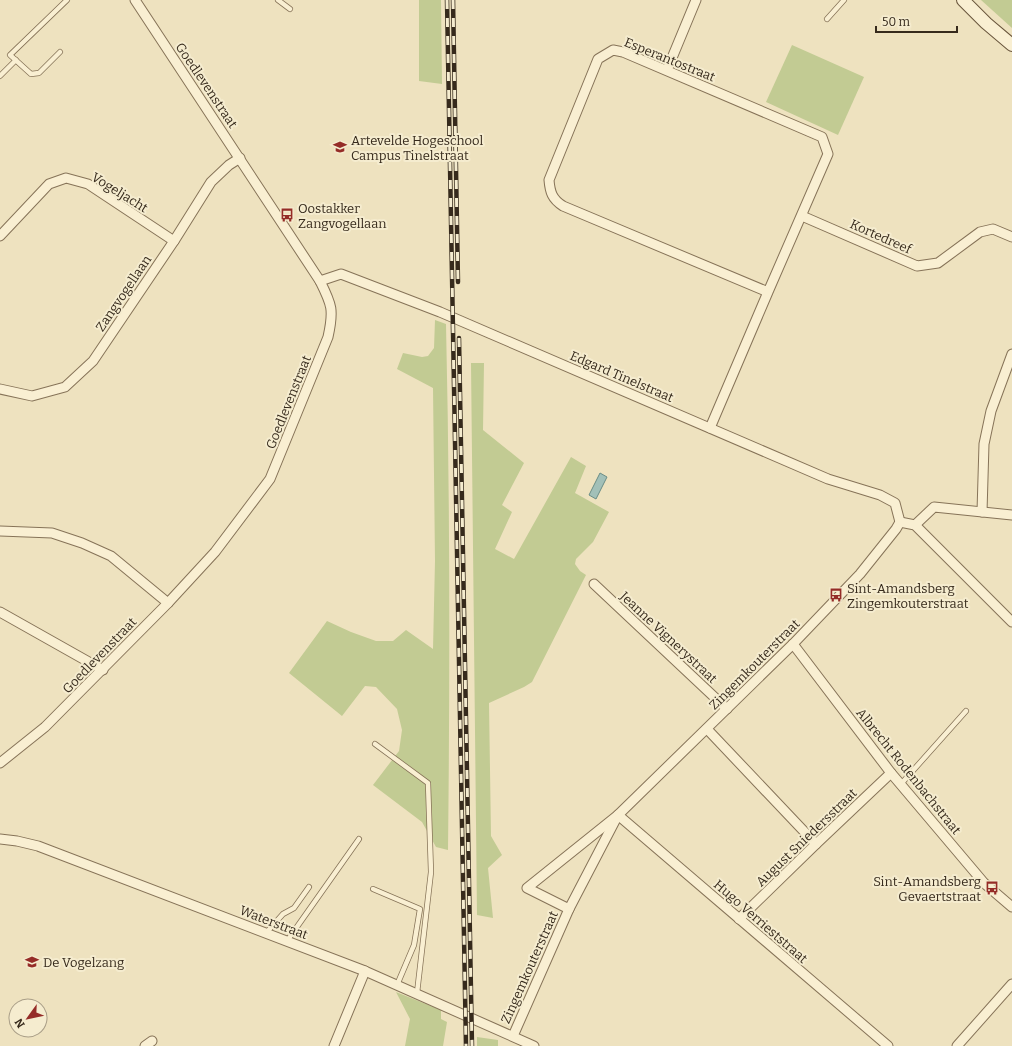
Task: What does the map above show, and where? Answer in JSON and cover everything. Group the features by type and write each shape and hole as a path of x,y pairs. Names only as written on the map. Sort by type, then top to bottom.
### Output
{"main road":[{"path":"963,0 986,23 1012,45"}],"street":[{"name":"Goedlevenstraat","path":"0,763 45,727 168,603 215,552 270,479 328,337 332,318 330,301 320,281 135,0"},
{"path":"667,70 696,0"},
{"name":"Esperantostraat","path":"710,428 828,154 822,138 667,70 623,52 613,50 598,59 549,180 550,192 553,198 563,206 768,292"},
{"name":"Zangvogellaan","path":"0,389 32,396 65,387 93,361 174,241 211,182 229,165 240,158"},
{"name":"Vogeljacht","path":"0,236 49,184 66,178 88,184 174,241"},
{"name":"Kortedreef","path":"802,216 917,266 938,263 980,232 993,229 1012,236"},
{"name":"Edgard Tinelstraat","path":"320,281 341,274 436,310 828,479 880,494 894,503 900,522"},
{"path":"982,512 984,444 991,411 1012,354"},
{"path":"915,525 934,507 1012,515"},
{"path":"900,522 915,525 1012,622"},
{"name":"Zingemkouterstraat","path":"569,909 527,888 618,815 707,729 793,644 860,574 900,522"},
{"path":"0,531 52,533 82,543 111,556 168,603"},
{"name":"Jeanne Vignerystraat","path":"594,584 727,709"},
{"path":"0,612 103,670"},
{"name":"Albrecht Rodenbachstraat","path":"793,644 891,773 984,882 1012,907"},
{"path":"707,729 816,844"},
{"name":"August Sniedersstraat","path":"739,920 891,773"},
{"name":"Zingemkouterstraat","path":"513,1036 569,909 618,815"},
{"name":"Hugo Verrieststraat","path":"618,815 888,1046"},
{"name":"Waterstraat","path":"0,839 18,841 38,846 365,971 534,1046"},
{"path":"334,1046 365,971"},
{"path":"957,1046 1012,984"}],"lane":[{"path":"60,52 39,73 31,74 10,54 67,0"},
{"path":"278,0 290,9"},
{"path":"828,19 844,0"},
{"path":"0,76 16,60"},
{"path":"901,784 966,711"},
{"path":"375,744 428,783 431,872 417,993"},
{"path":"287,941 359,839"},
{"path":"266,933 283,914 294,908 309,887"},
{"path":"373,889 420,909 414,945 397,985"}],"green space":[{"path":"419,0 441,0 442,84 419,81"},
{"path":"981,0 1012,0 1012,28"},
{"path":"792,45 864,77 838,135 766,102"},
{"path":"435,320 446,324 449,587 448,850 436,847 422,822 373,785 399,751 402,730 397,709 376,687 365,686 342,716 289,673 327,621 376,641 393,641 406,630 433,649 435,561 433,388 397,369 403,353 422,357 428,356 434,348"},
{"path":"471,363 484,363 483,430 524,463 502,505 512,512 495,549 514,559 571,457 586,466 575,493 609,512 593,542 576,559 575,564 580,571 586,575 532,682 489,703 491,836 502,855 488,868 493,918 477,915"},
{"path":"396,992 441,1010 441,1019 447,1022 443,1046 405,1046 410,1019"},
{"path":"477,1037 498,1040 498,1046 477,1046"}],"water":[{"path":"600,473 607,477 596,499 589,495"}],"railway":[{"path":"447,0 466,1046"},
{"path":"453,0 458,282"},
{"path":"459,338 472,1046"}],"place":[{"name":"Artevelde Hogeschool Campus Tinelstraat","path":"340,147"},
{"name":"Oostakker Zangvogellaan","path":"287,215"},
{"name":"Sint-Amandsberg Zingemkouterstraat","path":"836,595"},
{"name":"Sint-Amandsberg Gevaertstraat","path":"992,888"},
{"name":"De Vogelzang","path":"32,962"}]}
